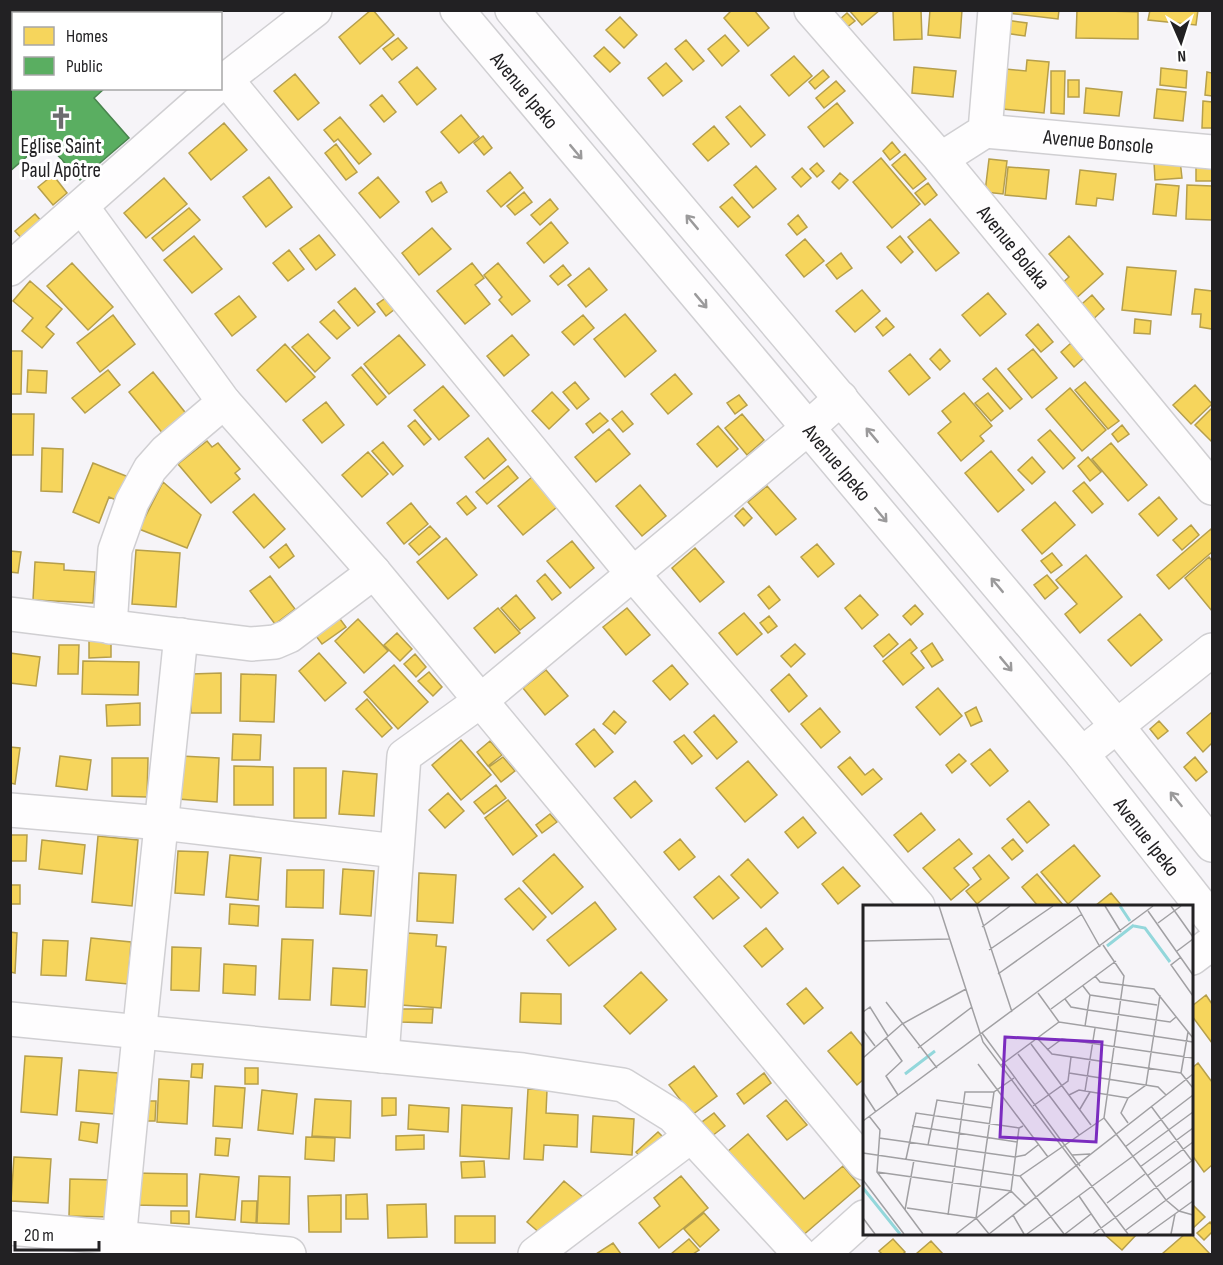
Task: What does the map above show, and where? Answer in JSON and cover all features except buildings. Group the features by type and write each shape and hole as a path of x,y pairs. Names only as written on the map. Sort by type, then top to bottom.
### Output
{"street":[{"path":"222,82 315,10"},
{"name":"Avenue Ipeko","path":"457,10 1082,754 1212,920"},
{"name":"Avenue Ipeko","path":"512,10 1117,726 1212,845"},
{"name":"Avenue Bolaka","path":"811,10 941,159 1212,488"},
{"path":"941,159 985,131 995,10"},
{"path":"222,86 633,574 917,905"},
{"path":"10,269 213,90"},
{"name":"Avenue Bonsole","path":"985,131 1212,152"},
{"path":"82,207 224,402 374,572 863,1162"},
{"path":"382,1056 404,756 480,702 841,398"},
{"path":"110,627 116,550 132,502 150,469 166,451 224,402"},
{"path":"10,614 251,644 275,642 289,636 374,572"},
{"path":"118,1247 138,1032 181,635"},
{"path":"1082,754 1212,650"},
{"path":"10,810 162,823 396,851"},
{"path":"1193,957 1212,943"},
{"path":"10,1019 524,1070 623,1084 673,1116 800,1254"},
{"path":"535,1254 691,1136"},
{"path":"823,1254 863,1217"},
{"path":"10,1228 118,1247 289,1254"}],"place":[{"name":"Eglise Saint Paul Apôtre","path":"61,118"}]}
